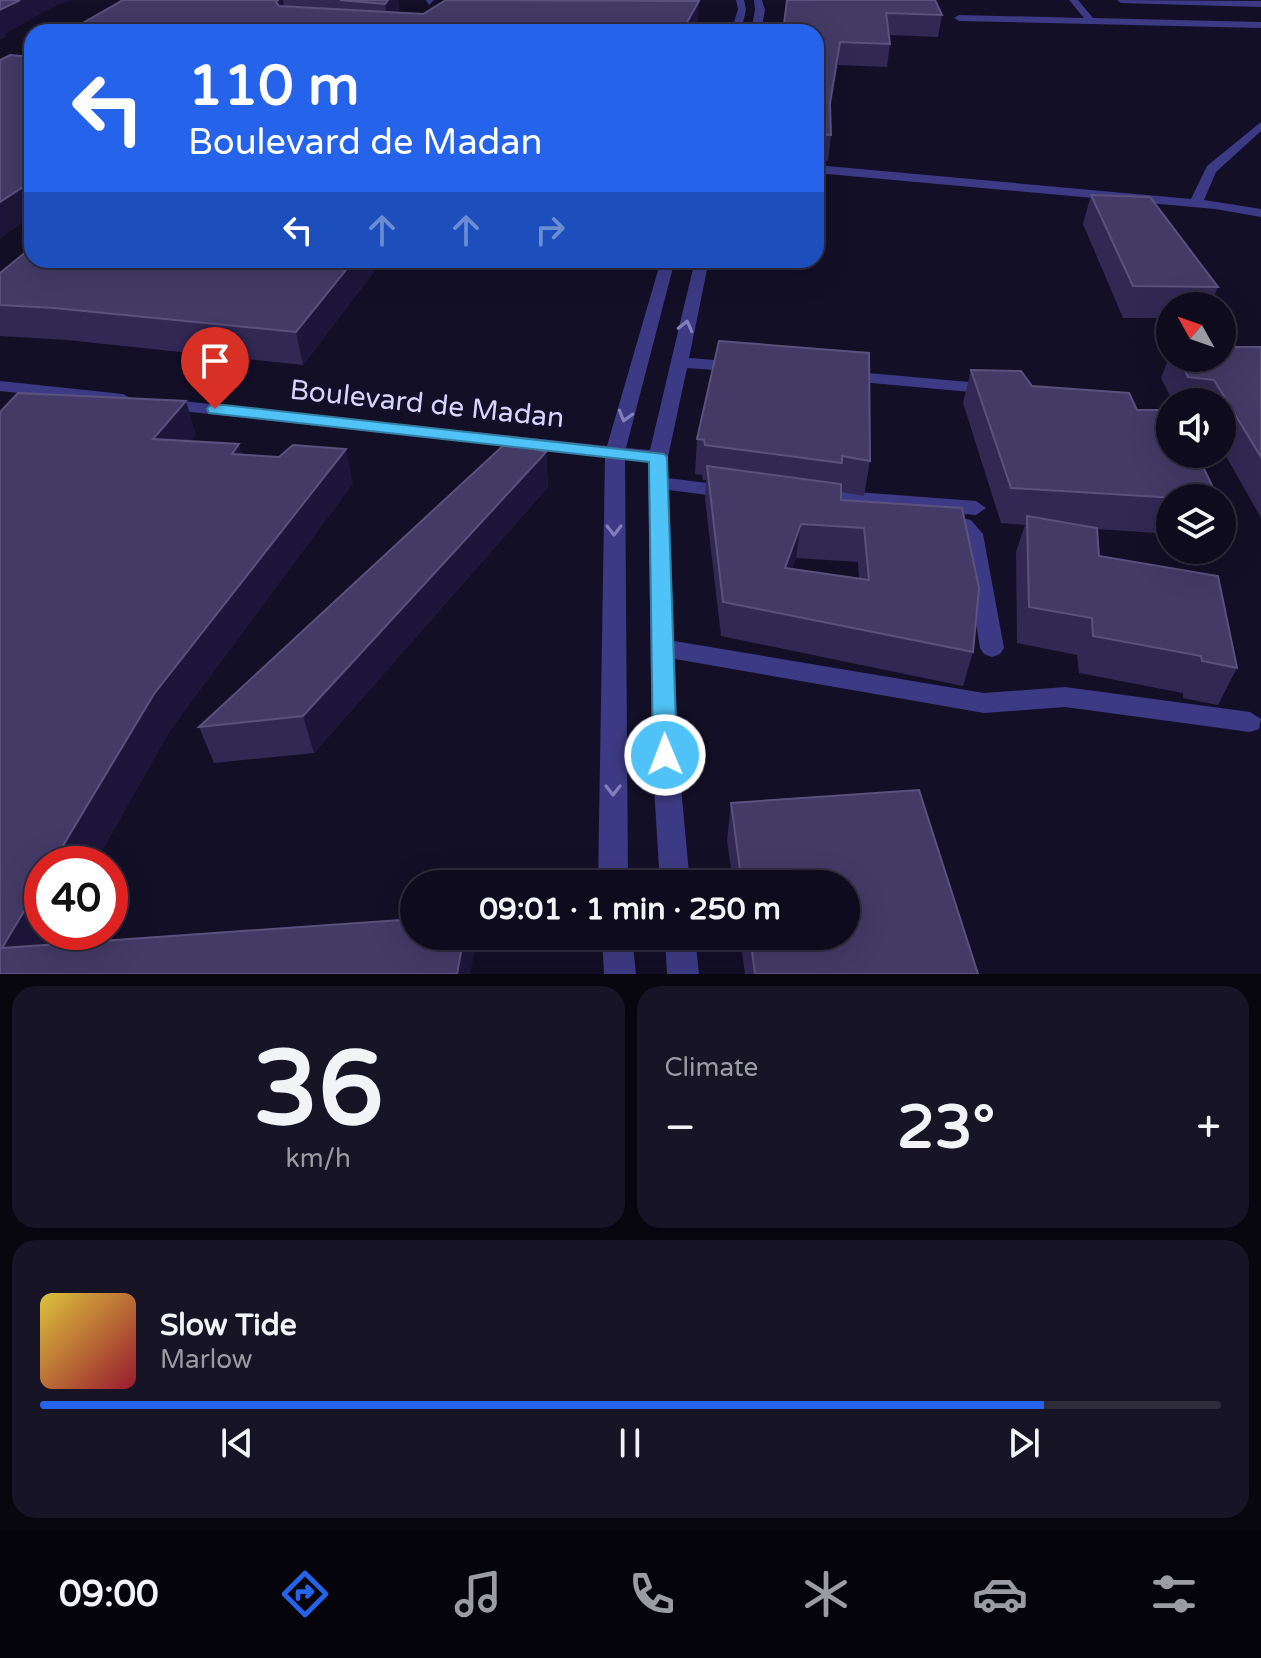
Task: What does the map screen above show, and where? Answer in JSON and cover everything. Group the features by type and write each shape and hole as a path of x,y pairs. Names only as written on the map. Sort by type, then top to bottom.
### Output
{"street":[{"path":"738,24 742,9 740,0"},
{"path":"757,24 758,0"},
{"path":"1073,0 1090,20"},
{"path":"1121,0 1143,20"},
{"path":"1121,0 1261,4"},
{"path":"959,18 1261,25"},
{"path":"824,170 878,175 889,185 1174,215 1192,203 1211,169 1261,125"},
{"path":"1192,203 1261,213"},
{"path":"1215,205 1261,203"},
{"path":"674,870 665,755 658,472 677,362 678,274"},
{"path":"613,870 615,452 678,274"},
{"path":"677,362 761,369"},
{"path":"824,375 1011,391"},
{"name":"Boulevard de Madan","path":"0,386 615,452 658,472 750,491"},
{"path":"797,497 956,522 969,530 992,648"},
{"path":"867,506 976,508"},
{"path":"663,648 984,703 1065,697 1250,722"},
{"path":"618,950 620,974"},
{"path":"681,950 683,974"}],"building":[{"path":"0,0 20,0 0,10"},
{"path":"123,0 278,0 279,6 423,14 446,0 699,1 686,24 81,24"},
{"path":"340,0 388,0 385,4"},
{"path":"787,0 935,0 942,15 886,13 890,44 840,42 830,103 831,135 824,135 824,24 784,24"},
{"path":"10,55 24,56 24,186 0,202 0,60"},
{"path":"1091,195 1150,197 1218,287 1133,286"},
{"path":"24,254 24,268 348,268 296,332 0,305 0,273"},
{"path":"719,341 869,353 870,461 842,456 842,463 705,445 704,440 697,439"},
{"path":"1236,347 1261,347 1261,457 1236,416 1236,388 1219,388 1214,380 1188,377 1186,372 1236,372"},
{"path":"971,370 1021,371 1032,386 1129,393 1137,410 1156,410 1156,468 1204,468 1211,484 1156,484 1156,497 1011,488"},
{"path":"18,393 186,401 153,439 239,444 232,454 279,457 293,445 346,449 154,694 63,846 24,846 24,911 2,948 128,950 128,939 400,920 400,950 461,950 457,974 0,974 0,412"},
{"path":"507,442 546,452 303,716 199,727"},
{"path":"707,466 841,484 841,500 962,508 979,588 973,652 723,602","holes":["801,524 864,528 869,580 785,568"]},
{"path":"1027,516 1097,528 1099,556 1218,576 1237,668 1202,661 1201,656 1093,636 1092,618 1029,607"},
{"path":"919,790 978,974 755,974 752,950 860,950 860,870 740,870 731,803"}],"route":[{"path":"215,409 658,457 665,755"}]}
